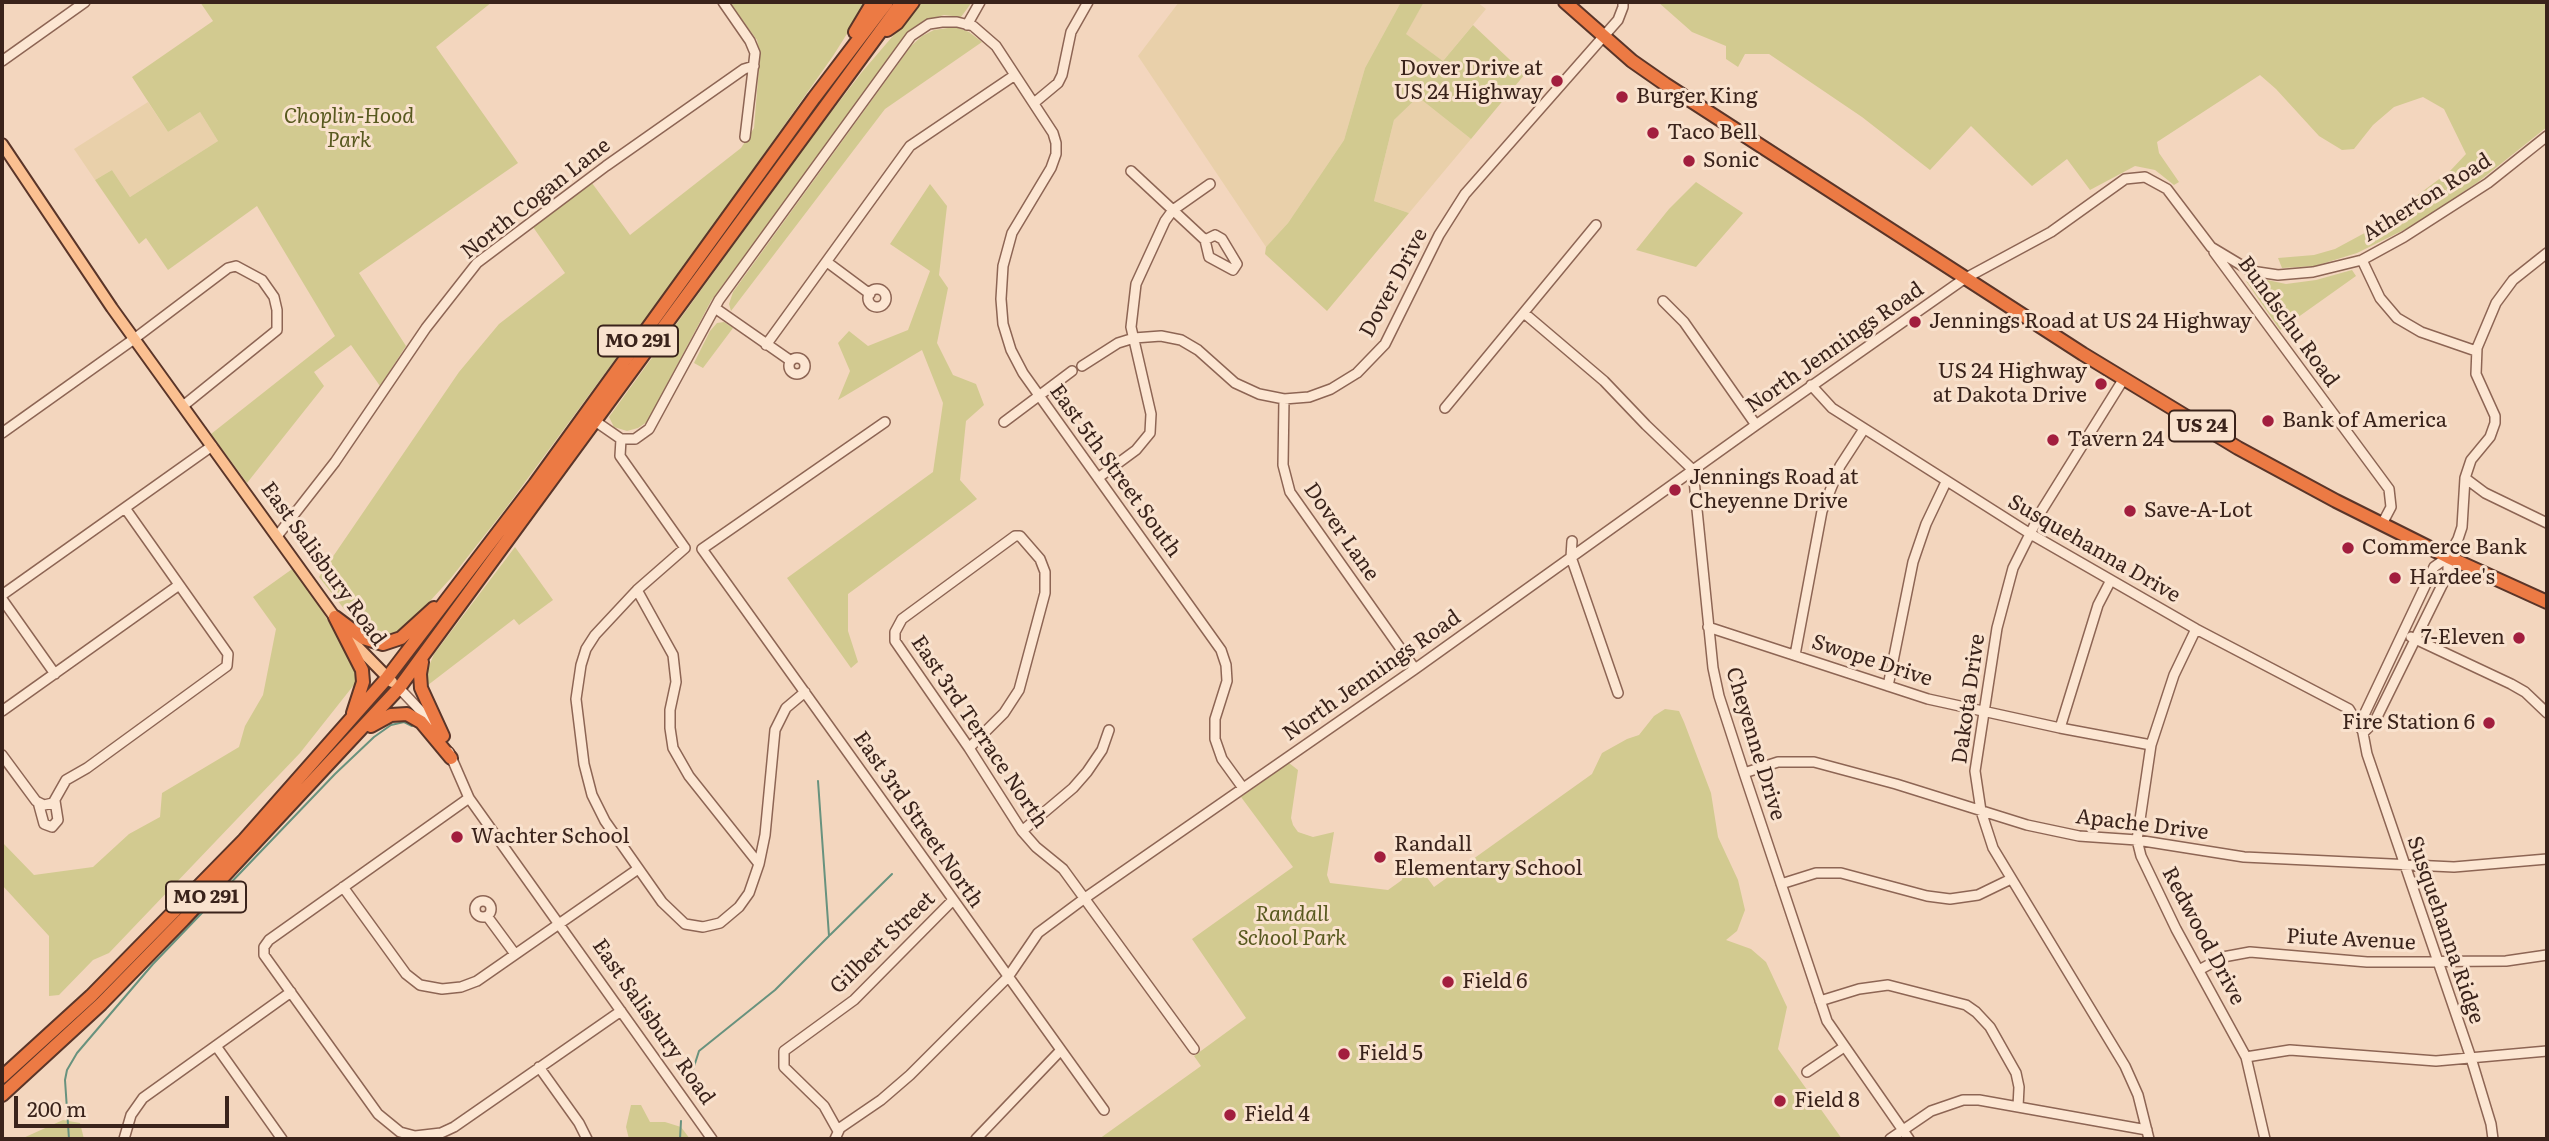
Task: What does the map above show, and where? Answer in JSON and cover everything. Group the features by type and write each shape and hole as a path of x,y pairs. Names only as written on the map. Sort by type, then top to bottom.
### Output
{"highway":[{"path":"814,98 873,2"},
{"name":"MO 291","path":"2,1077 91,996 180,907 244,840 387,678 535,484 814,98 887,2"},
{"name":"MO 291","path":"2,1095 101,1004 248,852 399,688 902,2"},
{"path":"876,39 897,23 913,2"},
{"name":"US 24","path":"1565,2 1604,37 1665,84 2123,380 2238,448 2382,524 2547,602"},
{"path":"335,617 363,638 376,643 389,643 401,638 455,590"},
{"path":"335,617 362,670 363,682 350,721"},
{"path":"431,646 421,665 420,681 443,736"},
{"path":"339,754 377,721 399,713 421,722 451,758"}],"main road":[{"name":"East Salisbury Road","path":"2,144 134,339 278,535 354,644 399,688"}],"street":[{"path":"2,61 85,2"},
{"path":"723,2 750,41 754,53 746,136"},
{"path":"967,25 980,2"},
{"path":"595,421 621,439 635,439 649,429 715,308 911,36 929,24 942,22 967,25 986,35 1034,103 1058,83 1071,32 1088,2"},
{"name":"Dover Drive","path":"1082,366 1103,350 1134,338 1161,336 1181,340 1198,350 1235,383 1259,394 1284,399 1309,397 1331,389 1357,373 1385,344 1439,235 1465,194 1618,20 1623,2"},
{"name":"North Cogan Lane","path":"278,535 335,462 426,328 477,263 606,166 744,69 754,66"},
{"path":"766,345 910,146 1015,75"},
{"name":"East 5th Street South","path":"1034,103 1053,133 1056,154 1051,168 1012,233 1003,266 1003,324 1011,350 1023,373 1221,650 1227,681 1215,719 1215,739 1222,759 1243,788"},
{"name":"Atherton Road","path":"1964,279 2052,232 2125,179 2135,177 2152,180 2167,189 2211,247 2251,271 2263,274 2313,272 2362,260 2439,216 2488,183 2547,135"},
{"path":"1131,172 1205,240"},
{"path":"1098,478 1136,450 1150,433 1151,414 1131,314 1136,284 1165,221 1173,210 1210,184"},
{"path":"1445,408 1596,225"},
{"name":"Bundschu Road","path":"2211,247 2389,489 2391,507 2382,524"},
{"path":"2363,733 2375,721 2448,573 2448,557 2462,527 2465,478 2471,460 2490,437 2495,423 2495,416 2476,374 2476,351 2496,303 2513,280 2547,253"},
{"path":"2362,260 2380,298 2397,318 2421,332 2476,351"},
{"path":"827,262 870,294"},
{"path":"2,433 228,268 236,266 262,280 274,297 277,330 183,405"},
{"name":"North Jennings Road","path":"836,1135 910,1075 1008,977 1038,933 1964,279"},
{"path":"1663,302 1684,322 1756,425"},
{"path":"715,308 790,361"},
{"path":"1524,313 1604,381 1693,470"},
{"path":"1004,422 1072,372"},
{"name":"Dakota Drive","path":"2123,380 2029,533 2013,568 2002,602 1975,771 1982,811 1993,848 2125,1066 2138,1096 2148,1135"},
{"name":"Susquehanna Drive","path":"1811,386 1832,408 2029,533 2196,629 2349,709 2363,733"},
{"name":"Dover Lane","path":"1284,399 1283,465 1290,492 1415,669"},
{"path":"806,692 786,708 775,730 765,835 750,893 739,907 720,923 703,927 685,924 662,902 638,869 605,821 592,795 584,764 576,699 579,673 586,649 606,622 637,590 685,548 702,550 885,422"},
{"path":"1795,655 1822,510 1840,466 1864,429"},
{"path":"621,439 620,456 685,548"},
{"path":"55,674 2,597 212,446"},
{"name":"Cheyenne Drive","path":"1693,470 1708,627 1719,696 1827,1021 1909,1139"},
{"path":"2465,478 2485,493 2547,523"},
{"path":"1888,686 1913,562 1926,524 1946,482"},
{"path":"2,755 40,803 44,824 52,827 58,820 55,801 66,780 87,768 228,666 229,656 125,508"},
{"name":"East 3rd Terrace North","path":"969,748 1004,713 1019,690 1046,586 1040,559 1026,539 1020,536 1015,536 902,619 895,632 897,646 969,748 1022,831 1036,847 1063,869 1194,1049"},
{"path":"1572,541 1571,557 1618,692"},
{"name":"East 3rd Street North","path":"702,550 1104,1110"},
{"name":"Susquehanna Ridge","path":"2448,557 2434,567 2364,715 2363,733 2367,754 2471,1058 2493,1139"},
{"path":"2060,728 2098,605 2111,580"},
{"path":"2,711 179,585"},
{"path":"637,590 673,655 676,682 670,709 673,748 690,776 759,864"},
{"path":"2418,603 2430,609"},
{"name":"Swope Drive","path":"1708,627 1888,686 1984,712 2151,746"},
{"name":"Redwood Drive","path":"2196,629 2174,675 2151,746 2137,840 2141,856 2176,929 2246,1057 2265,1139"},
{"path":"2403,634 2511,684 2525,692 2547,713"},
{"name":"East Salisbury Road","path":"399,688 443,736 469,798 712,1139"},
{"path":"1022,831 1073,788 1087,772 1102,750 1109,730"},
{"name":"Apache Drive","path":"1744,773 1778,762 1814,762 2027,825 2079,836 2137,840 2244,857 2454,867 2547,859"},
{"path":"469,798 269,940 264,947 264,956 377,1114 400,1132 426,1138 454,1127 621,1011"},
{"path":"40,803 55,801"},
{"path":"343,887 401,969 421,985 442,989 468,985 638,869"},
{"path":"1781,884 1816,873 1841,873 1950,900 1978,895 2011,879"},
{"name":"Gilbert Street","path":"836,1135 824,1106 784,1067 784,1051 854,1000 953,900"},
{"path":"487,916 515,954"},
{"name":"Piute Avenue","path":"2199,970 2224,957 2250,952 2367,962 2461,963 2506,961 2547,955"},
{"path":"1820,1001 1868,986 1888,985 1966,1005 1990,1027 2016,1073 2019,1087 2018,1107"},
{"path":"124,1139 131,1115 143,1098 291,992"},
{"path":"216,1046 282,1139"},
{"path":"1807,1072 1844,1047"},
{"path":"976,1139 1062,1050"},
{"path":"2246,1057 2290,1050 2413,1060 2547,1051"},
{"path":"539,1067 579,1123 587,1139"},
{"path":"1890,1139 1931,1111 1952,1102 1979,1100 2148,1135"}],"shaded area":[{"path":"1179,2 1401,2 1365,68 1344,140 1288,223 1266,247 1138,56"},
{"path":"1424,2 1477,2 1486,9 1443,61 1405,34"},
{"path":"1418,97 1471,139 1409,213 1374,201 1394,120"},
{"path":"148,102 168,132 200,112 218,141 130,197 112,170 95,180 74,149"}],"green space":[{"name":"Choplin-Hood Park","path":"200,2 492,2 436,47 518,163 359,273 406,346 380,386 351,345 314,372 324,386 247,483 211,434 335,336 257,206 168,270 146,238 139,244 95,180 112,170 130,197 218,141 200,112 168,132 132,77 213,21"},
{"path":"729,2 867,2 833,56 711,229 506,508 451,578 400,634 389,640 363,633 319,577 459,372 499,324 565,273 533,227 592,183 630,235 741,148 754,128 760,55 757,40"},
{"path":"922,2 972,2 961,17 944,15 923,21 908,35 711,301 647,422 627,431 614,427 609,417 812,137 862,72"},
{"path":"1401,2 1424,2 1406,34 1443,61 1473,25 1525,74 1471,139 1418,97 1394,120 1374,201 1409,213 1327,311 1265,254 1266,247 1288,223 1344,140 1365,68"},
{"path":"1658,2 2547,2 2547,127 2478,182 2416,224 2357,253 2315,266 2282,268 2278,258 2314,255 2335,249 2372,229 2450,171 2466,154 2444,109 2423,97 2394,107 2373,125 2354,149 2342,150 2319,136 2260,75 2157,142 2159,153 2179,182 2174,185 2155,170 2135,166 2090,190 2067,159 2032,186 1971,126 1930,170 1862,117 1769,54 1745,54 1738,67 1726,59 1726,46 1692,32"},
{"path":"955,27 969,32 982,42 885,109 731,311 729,304 733,292 911,46 934,30"},
{"path":"1696,182 1743,213 1696,267 1636,250 1669,209"},
{"path":"930,184 947,206 939,275 948,288 937,343 953,375 976,384 984,405 966,421 960,480 977,499 848,594 848,631 858,662 851,668 787,578 933,472 943,403 922,350 838,400 850,371 838,343 849,331 868,346 908,330 930,271 890,244"},
{"path":"2352,270 2356,276 2280,330 2246,281 2248,276 2286,284 2316,280"},
{"path":"724,322 733,328 703,368 694,363 710,331 717,323"},
{"path":"515,547 553,600 519,625 514,619 428,685 427,671 434,654"},
{"path":"295,567 354,663 358,672 357,681 300,753 109,953 93,960 59,995 49,996 49,936 2,885 2,842 34,875 93,867 129,834 160,817 162,793 239,747 245,726 263,695 276,629 253,597"},
{"name":"Randall School Park","path":"1665,709 1679,711 1684,722 1711,793 1718,837 1738,880 1745,910 1737,931 1726,940 1751,949 1766,962 1787,1007 1778,1049 1842,1139 1099,1139 1201,1066 1194,1056 1246,1018 1192,939 1293,867 1241,797 1289,763 1298,770 1291,818 1293,825 1298,832 1313,837 1334,832 1327,875 1330,883 1388,890 1402,880 1405,868 1420,868 1434,887 1592,774 1602,753 1639,735 1654,716"},
{"path":"631,1105 641,1105 650,1122 665,1122 681,1127 690,1139 629,1139 626,1127"},
{"path":"63,1120 80,1123 84,1139 21,1139"}],"waterway":[{"path":"69,1139 65,1080 67,1070 77,1053 153,964 335,774 374,737 391,725 404,722 412,726"},
{"path":"689,1082 699,1051 775,990 829,936 818,781"},
{"path":"830,935 892,874"},
{"path":"680,1139 681,1121"}],"place":[{"name":"Dover Drive at US 24 Highway","path":"1557,81"},
{"name":"Burger King","path":"1622,97"},
{"name":"Taco Bell","path":"1653,133"},
{"name":"Sonic","path":"1689,161"},
{"name":"Jennings Road at US 24 Highway","path":"1915,322"},
{"name":"US 24 Highway at Dakota Drive","path":"2101,384"},
{"name":"Bank of America","path":"2268,421"},
{"name":"Tavern 24","path":"2053,440"},
{"name":"Jennings Road at Cheyenne Drive","path":"1675,490"},
{"name":"Save-A-Lot","path":"2130,511"},
{"name":"Commerce Bank","path":"2348,548"},
{"name":"Hardee's","path":"2395,578"},
{"name":"7-Eleven","path":"2519,638"},
{"name":"Fire Station 6","path":"2489,723"},
{"name":"Wachter School","path":"457,837"},
{"name":"Randall Elementary School","path":"1380,857"},
{"name":"Field 6","path":"1448,982"},
{"name":"Field 5","path":"1344,1054"},
{"name":"Field 8","path":"1780,1101"},
{"name":"Field 4","path":"1230,1115"}]}
